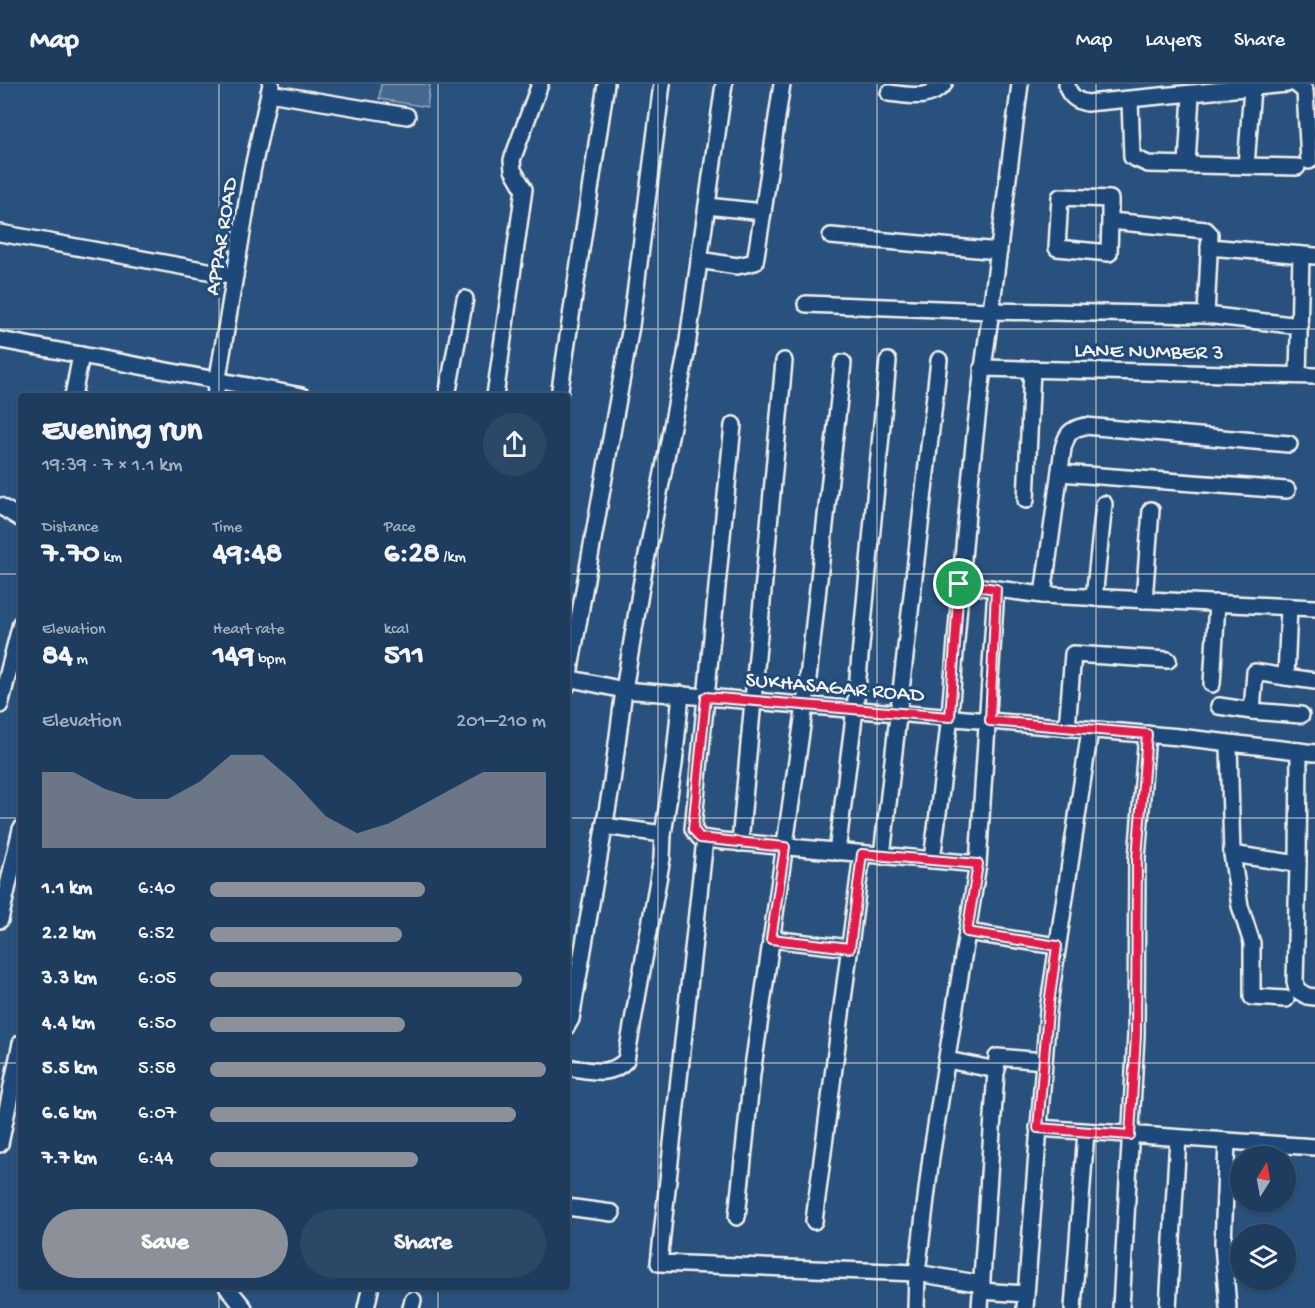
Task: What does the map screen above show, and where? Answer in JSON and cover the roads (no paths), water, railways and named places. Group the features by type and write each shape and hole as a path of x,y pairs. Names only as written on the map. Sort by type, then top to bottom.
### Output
{"street":[{"path":"495,393 524,189 513,170 512,160 540,84"},
{"path":"559,393 606,84"},
{"path":"570,663 631,326 662,84"},
{"path":"570,1021 604,826 624,690 686,354 724,84"},
{"path":"699,260 737,266 755,262 782,84"},
{"path":"889,93 928,95 938,91 944,84"},
{"path":"932,860 950,717 959,584 982,368 1020,84"},
{"path":"1066,84 1071,95 1078,102 1087,104 1287,84"},
{"path":"1130,100 1132,157 1148,164 1246,166 1303,164 1305,91 1296,84"},
{"path":"270,88 406,116"},
{"name":"APPAR ROAD","path":"216,393 252,172 270,88"},
{"path":"1246,166 1252,88"},
{"path":"1187,164 1191,95"},
{"path":"1060,197 1110,200 1110,221 1109,253 1057,248 1060,197"},
{"path":"707,206 763,212"},
{"path":"1110,221 1201,227 1210,234 1206,315"},
{"path":"0,233 235,276"},
{"path":"831,236 999,252"},
{"path":"1209,247 1308,256 1300,326 1298,375"},
{"path":"448,393 465,300"},
{"path":"806,304 991,311 1206,315 1300,326"},
{"path":"0,340 287,393"},
{"path":"74,393 81,355"},
{"path":"882,856 939,360"},
{"path":"740,843 784,361"},
{"path":"837,852 855,710 888,361"},
{"path":"737,1217 752,1074 805,705 843,363"},
{"name":"LANE NUMBER 3","path":"982,368 1315,376"},
{"path":"1026,500 1032,369"},
{"path":"734,425 693,829 700,838 740,843 978,864"},
{"path":"1043,595 1067,434 1075,428 1085,426 1289,444"},
{"path":"1060,473 1287,490"},
{"path":"1094,598 1104,504"},
{"path":"0,506 18,517"},
{"path":"1144,600 1151,510"},
{"path":"959,584 1043,595 1315,609"},
{"path":"916,1308 917,1273 978,864 990,721 996,589"},
{"path":"1212,684 1217,603"},
{"path":"1286,677 1289,607"},
{"path":"0,705 18,635"},
{"path":"1067,728 1073,654 1168,660"},
{"path":"1252,711 1255,672 1315,681"},
{"name":"SUKHASAGAR ROAD","path":"570,681 624,690 1147,734 1315,753"},
{"path":"570,1067 603,1072 612,1070 626,1060 662,858 681,694"},
{"path":"1219,706 1301,715"},
{"path":"705,838 659,1263 917,1273 1026,1301 1044,1061 1057,946 1090,730"},
{"path":"1121,1308 1136,1035 1137,858 1147,734"},
{"path":"1229,745 1232,854 1240,906 1252,943 1252,997 1286,999"},
{"path":"1299,751 1295,981 1298,990 1307,996 1315,997"},
{"path":"1299,789 1315,790"},
{"path":"604,826 663,834"},
{"path":"0,920 18,842"},
{"path":"814,1221 862,854"},
{"path":"1232,854 1298,864"},
{"path":"967,932 1057,946"},
{"path":"771,939 850,948"},
{"path":"980,1308 997,1058 1044,1061"},
{"path":"0,1144 18,1060"},
{"path":"947,1060 997,1070"},
{"path":"1038,1128 1315,1147"},
{"path":"1073,1308 1086,1131"},
{"path":"1168,1308 1178,1138"},
{"path":"1227,1142 1223,1244 1228,1308"},
{"path":"570,1207 612,1213"},
{"path":"229,1290 244,1308"},
{"path":"366,1308 370,1290"}]}
